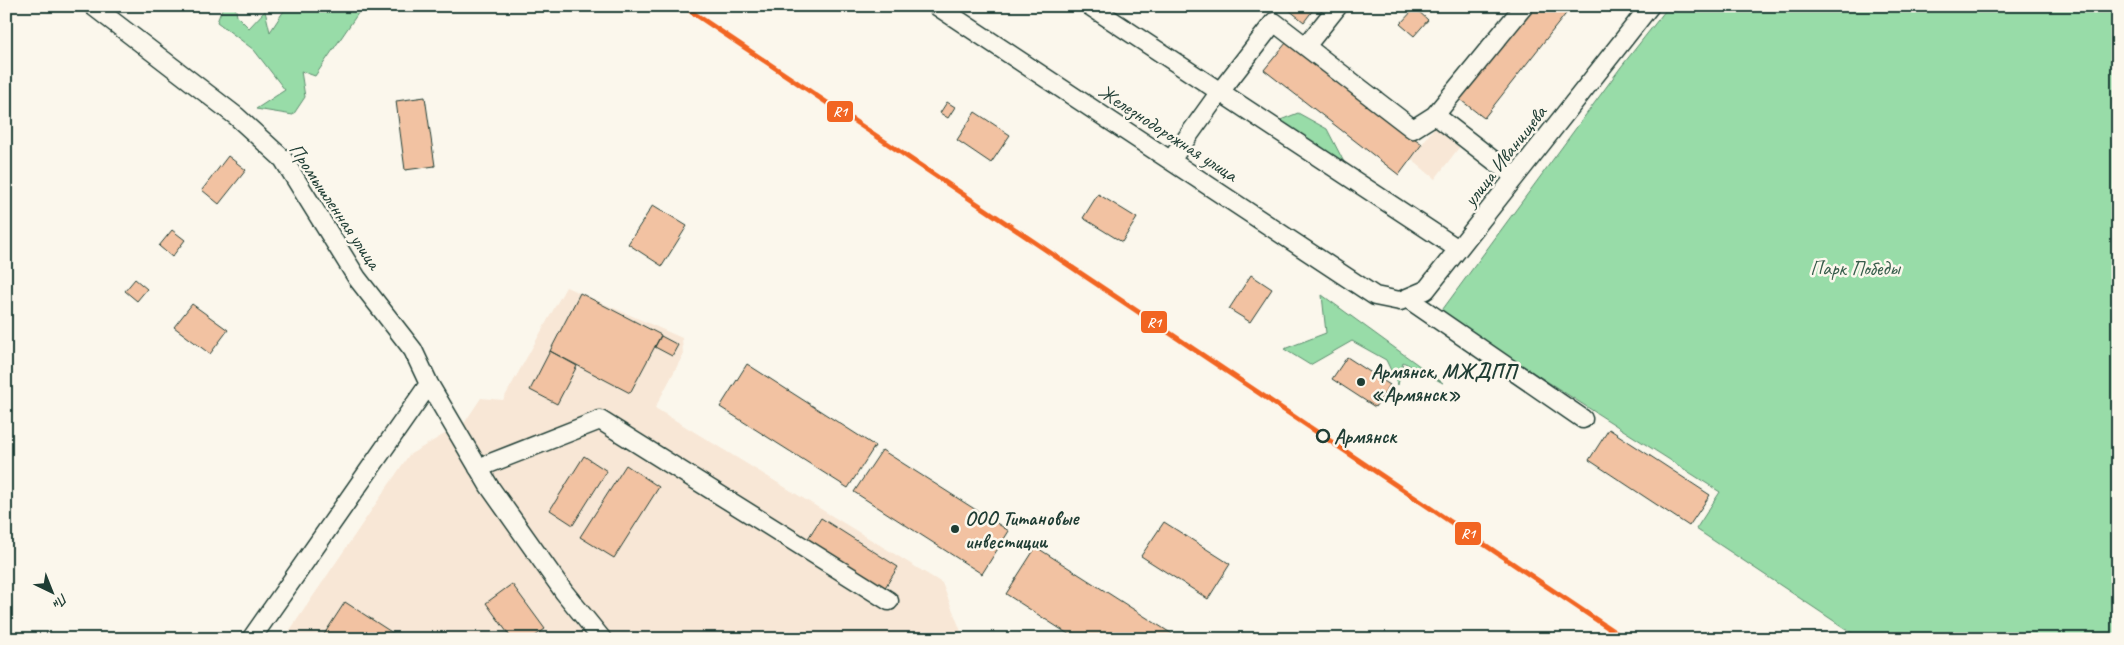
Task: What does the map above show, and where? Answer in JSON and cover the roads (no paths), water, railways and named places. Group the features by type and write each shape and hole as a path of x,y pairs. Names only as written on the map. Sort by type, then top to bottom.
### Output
{"street":[{"name":"Промышленная улица","path":"93,6 236,116 283,159 357,278 414,350 429,384 478,468 564,592 602,639"},
{"name":"Железнодорожная улица","path":"937,6 1375,296"},
{"path":"1090,6 1219,93 1458,249"},
{"path":"1307,45 1338,6"},
{"path":"1170,160 1274,22 1307,45 1413,129 1435,115 1524,6"},
{"name":"улица Иванищева","path":"1375,296 1400,301 1426,290 1650,6"},
{"path":"1435,115 1515,178"},
{"path":"1407,298 1583,419"},
{"path":"251,639 429,384"},
{"path":"478,468 600,420 889,601"}],"place":[{"name":"Армянск, МЖДПП «Армянск»","path":"1361,382"},
{"name":"Армянск","path":"1323,436"},
{"name":"ООО Титановые инвестиции","path":"955,529"}],"park label":[{"name":"Парк Победы","path":"1855,268"}]}
